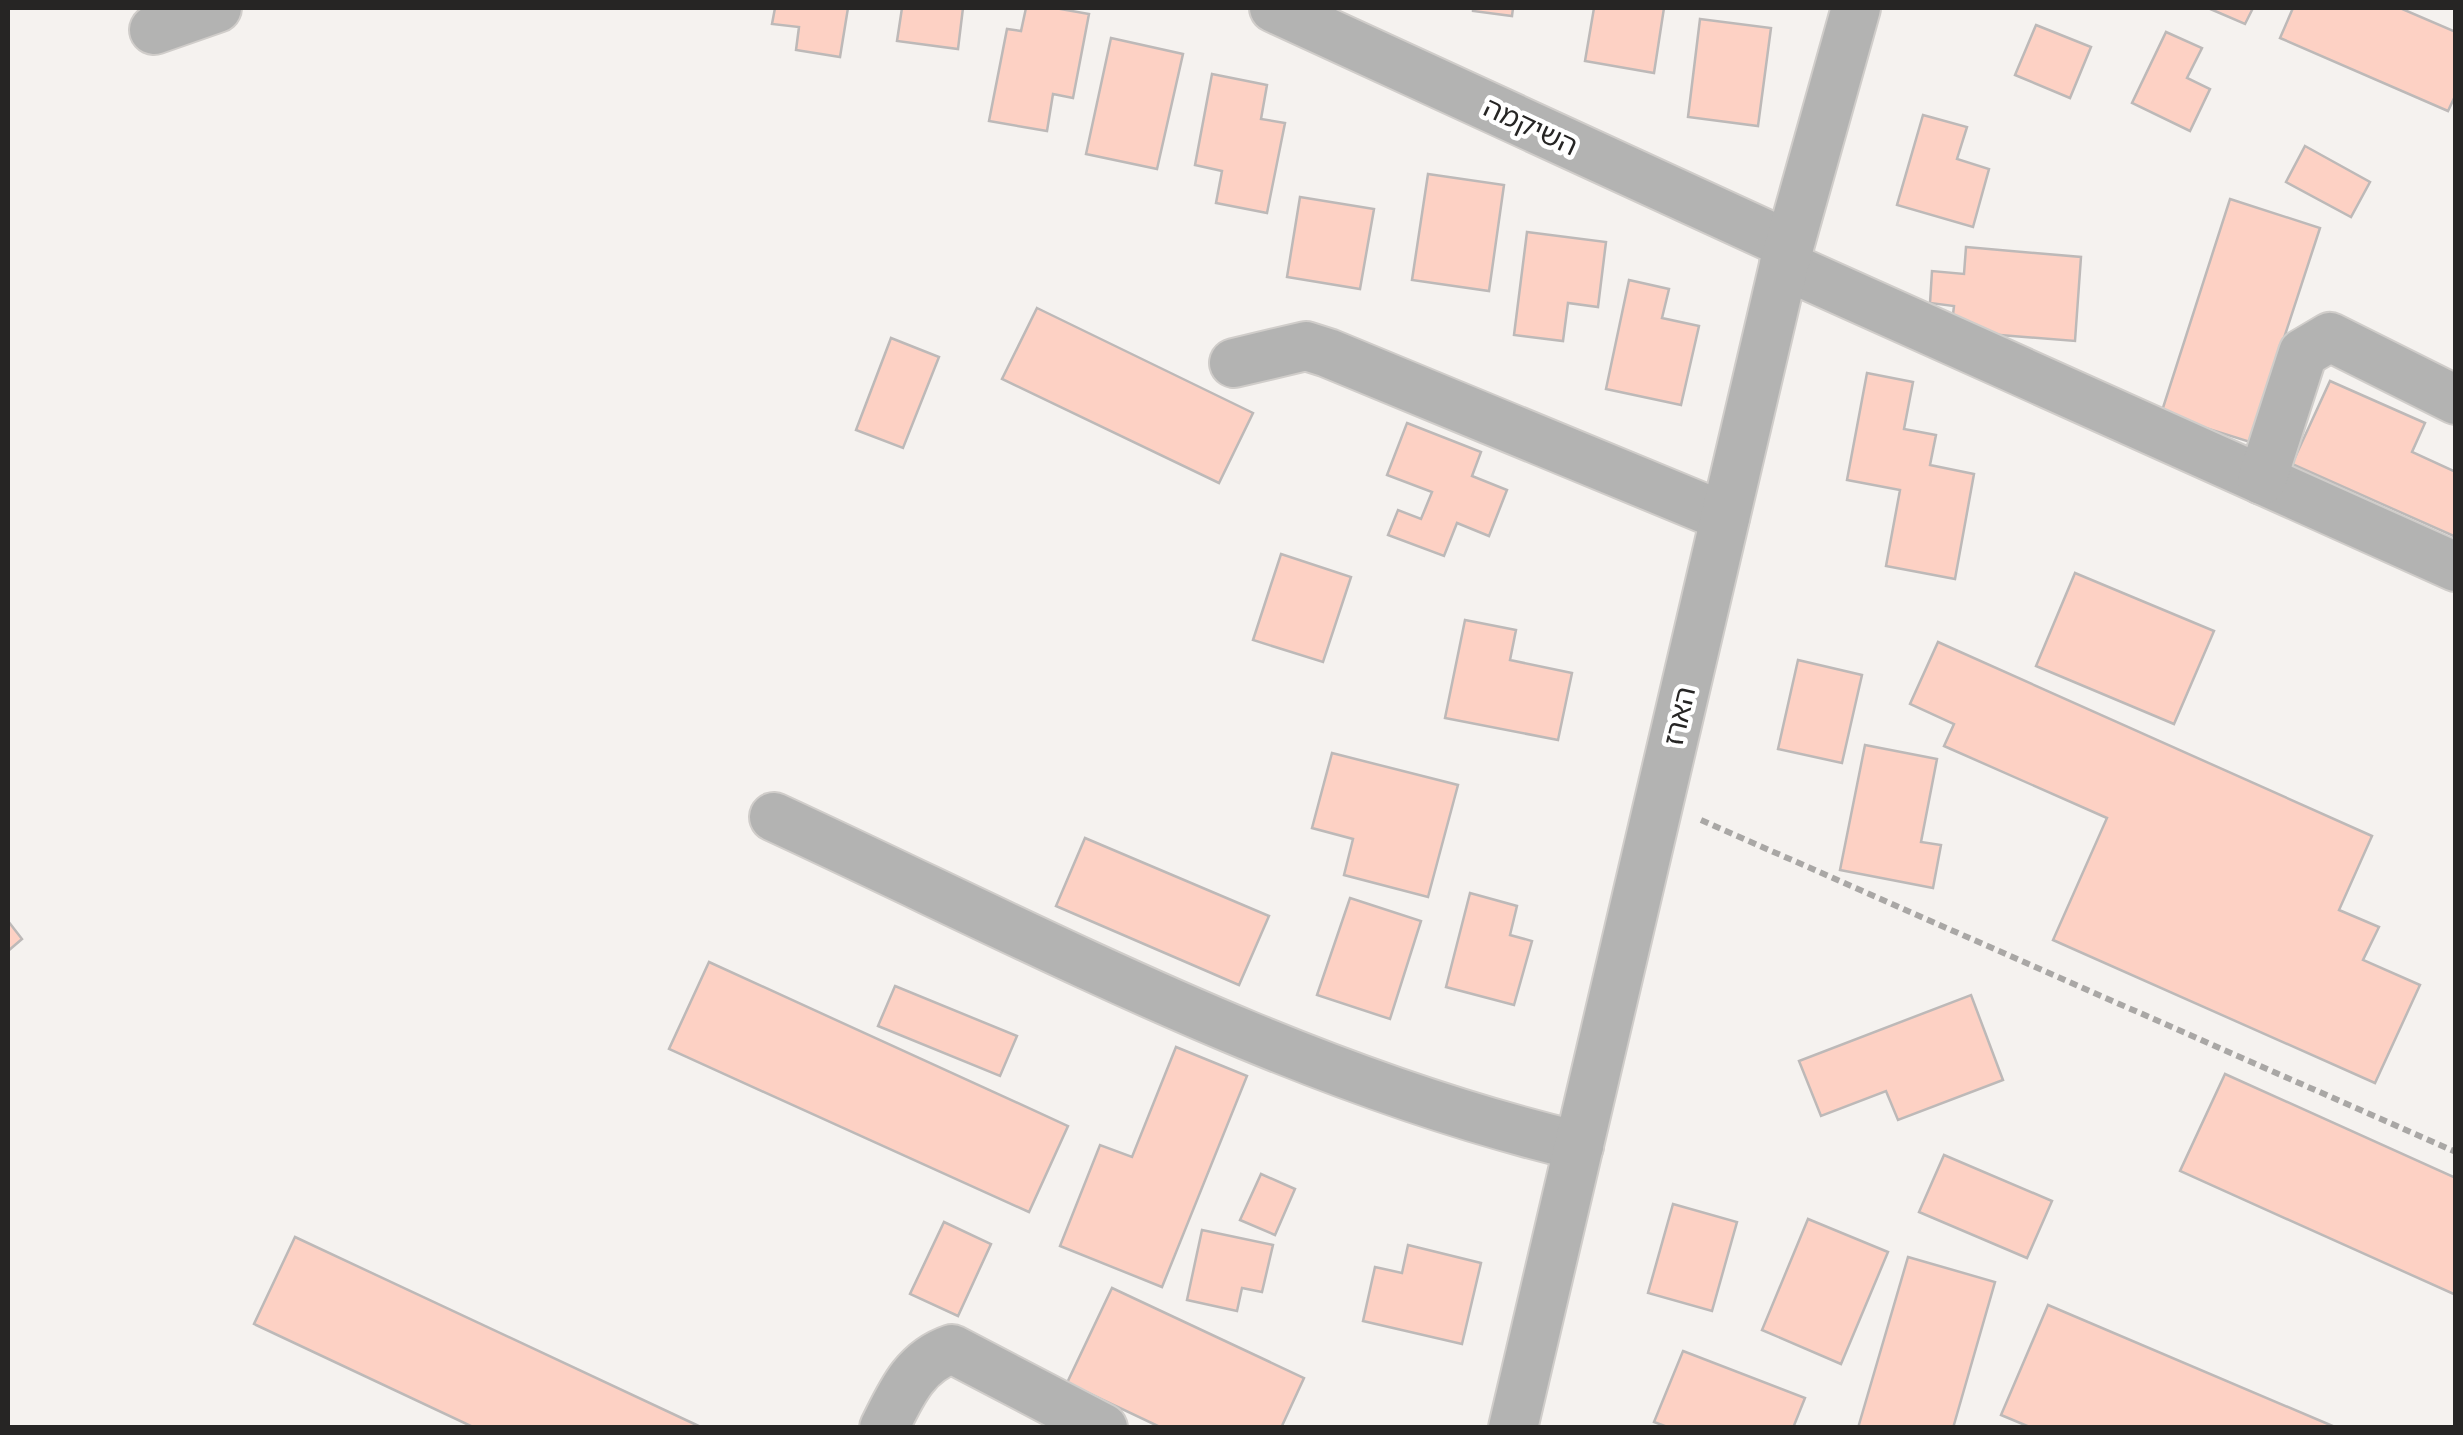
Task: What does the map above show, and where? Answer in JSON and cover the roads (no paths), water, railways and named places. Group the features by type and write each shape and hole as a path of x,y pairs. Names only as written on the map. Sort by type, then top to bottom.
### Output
{"street":[{"path":"154,30 217,8"},
{"name":"השיקמה","path":"1274,8 2262,480 2456,567"},
{"name":"הארז","path":"1513,1428 1787,255 1856,8"},
{"path":"2262,480 2304,353 2330,337 2456,400"},
{"path":"1234,363 1306,346 1726,517"},
{"path":"774,817 1316,1065 1500,1127 1579,1146"},
{"path":"884,1428 909,1379 932,1356 952,1349 1103,1428"}]}
